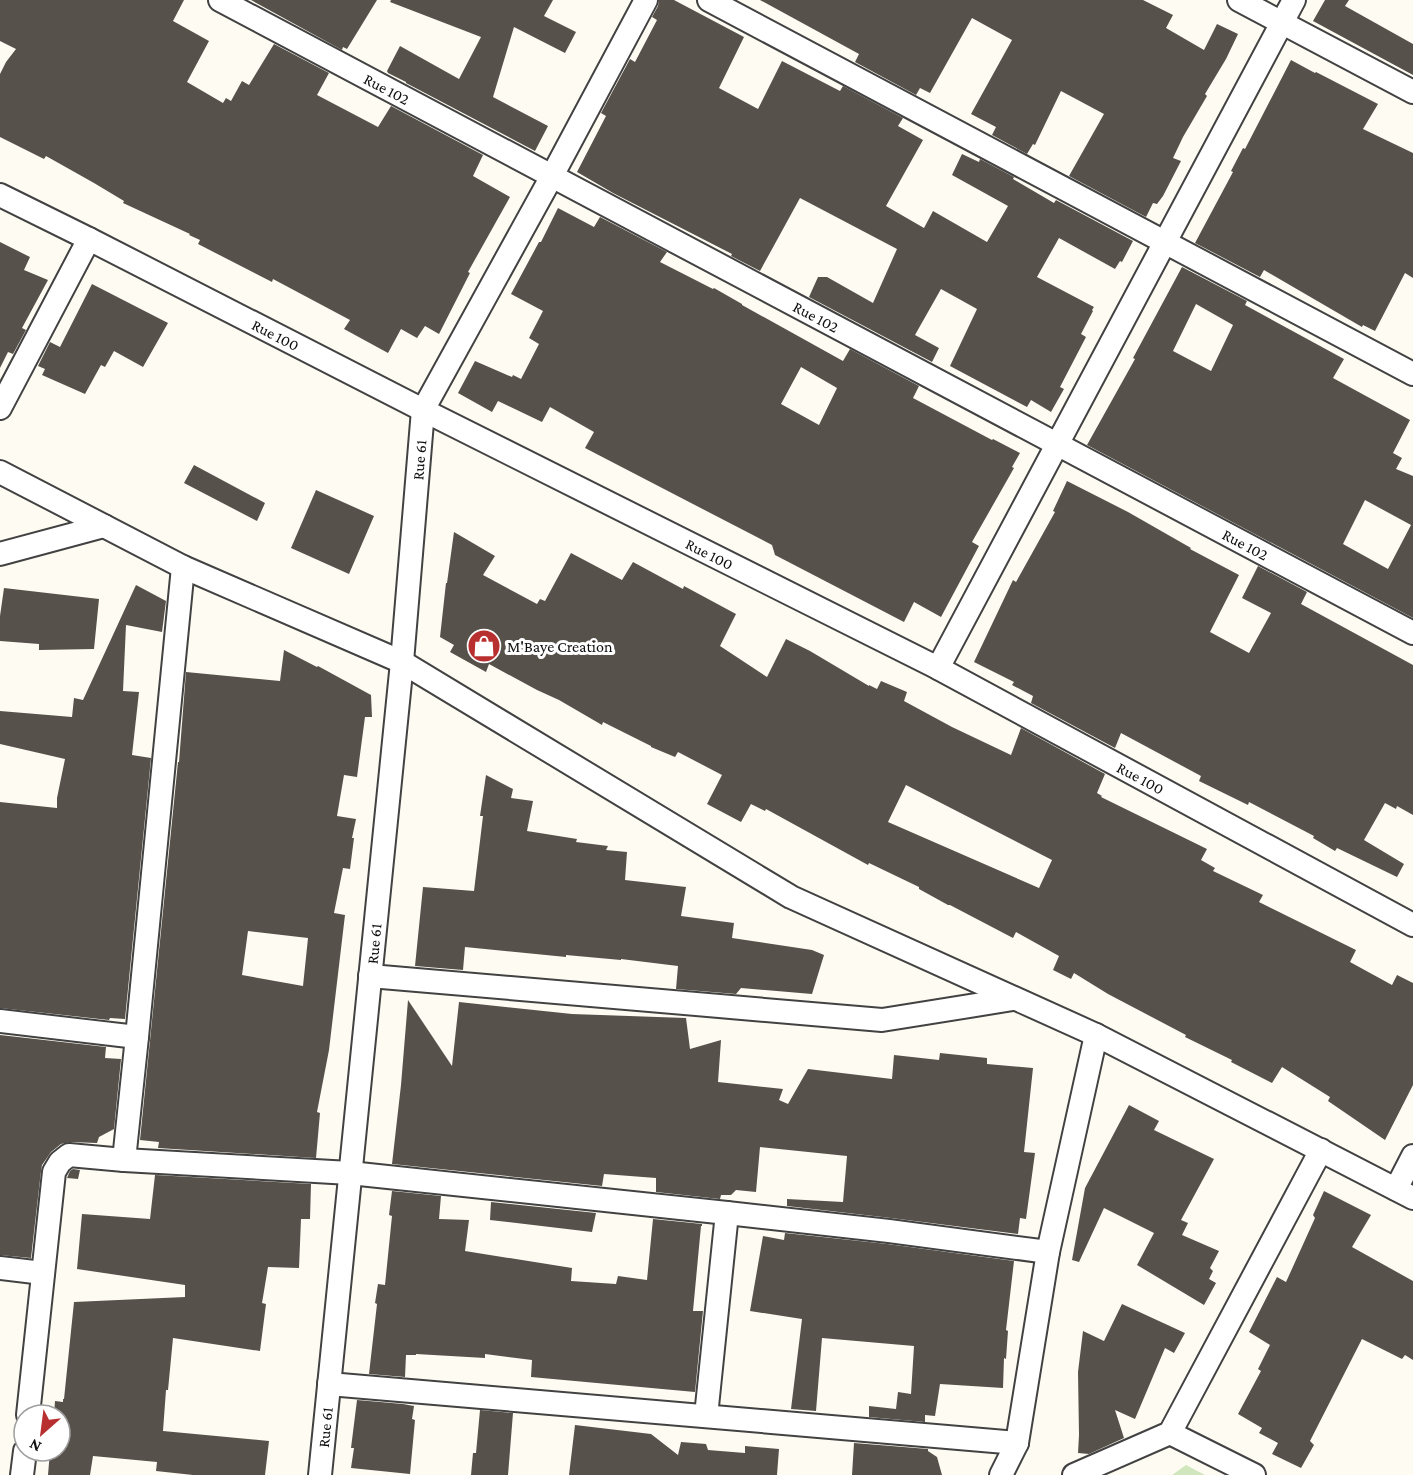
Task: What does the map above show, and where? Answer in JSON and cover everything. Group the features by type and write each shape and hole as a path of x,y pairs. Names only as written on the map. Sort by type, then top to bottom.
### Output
{"street":[{"name":"Rue 102","path":"220,0 1413,633"},
{"path":"423,410 646,0"},
{"path":"709,0 1413,374"},
{"path":"1239,0 1413,92"},
{"path":"938,668 1294,0"},
{"name":"Rue 100","path":"0,195 938,668 1413,925"},
{"path":"0,408 89,239"},
{"name":"Rue 61","path":"320,1475 402,662 423,410"},
{"path":"0,472 183,567 402,662 791,897 1096,1035 1405,1194 1413,1156"},
{"path":"0,554 104,526"},
{"path":"124,1161 183,567"},
{"path":"370,976 882,1020 1013,999"},
{"path":"0,1022 138,1037"},
{"path":"1000,1475 1017,1443 1048,1252 1096,1035"},
{"path":"1074,1475 1170,1433 1321,1150"},
{"path":"29,1403 54,1172 60,1162 69,1155 124,1161 350,1173 889,1231 1048,1252"},
{"path":"706,1416 727,1213"},
{"path":"0,1268 43,1273"},
{"path":"329,1384 1017,1443"},
{"path":"1170,1433 1254,1475"}],"green space":[{"path":"1186,1465 1205,1475 1172,1475"}],"building":[{"path":"0,0 184,0 173,21 209,41 187,82 223,103 226,98 231,101 242,81 249,85 274,44 329,73 317,95 378,127 391,106 483,155 473,176 510,197 468,272 470,273 439,334 425,326 417,338 401,329 388,353 344,329 350,320 273,279 272,282 198,244 200,240 190,234 123,203 124,201 46,156 44,159 0,137 0,74 16,49 0,41"},
{"path":"251,0 377,0 347,49 343,47 342,50"},
{"path":"391,0 553,0 544,16 576,32 565,53 514,27 493,97 548,126 535,151 388,73 400,46 459,79 481,37 390,2"},
{"path":"659,0 674,0 744,37 719,88 758,109 782,61 840,91 843,86 903,118 898,126 923,140 886,206 924,228 933,211 987,242 1008,206 952,175 962,154 979,162 980,159 1014,177 1013,179 1054,203 1056,200 1133,241 1122,262 1120,261 1115,269 1059,238 1037,277 1094,307 1081,334 1086,337 1060,387 1064,389 1051,412 1031,400 1027,407 950,366 977,309 941,289 915,335 939,348 932,362 809,297 818,277 827,277 873,303 897,249 800,198 760,271 577,172 606,116 601,113 630,59 635,62 657,20 652,17"},
{"path":"760,0 1143,0 1173,15 1166,28 1204,50 1217,24 1238,34 1173,158 1181,161 1163,196 1157,204 1153,203 1146,217 1069,176 1104,114 1061,91 1035,145 1033,144 1027,154 992,135 996,127 971,114 1012,40 972,18 930,93 920,88 916,95 855,62 859,54"},
{"path":"1325,0 1349,0 1345,6 1413,44 1413,75 1313,21"},
{"path":"1291,60 1378,104 1363,129 1413,153 1413,278 1405,273 1375,331 1363,325 1362,327 1264,270 1260,277 1195,243"},
{"path":"558,208 594,227 600,217 667,252 660,262 714,288 843,361 850,349 919,386 913,398 1020,453 1012,467 1014,468 972,542 979,546 941,617 914,602 904,622 775,555 772,545 585,448 594,432 550,407 542,422 498,401 492,412 458,393 475,361 521,379 539,344 529,338 543,311 511,294","holes":["801,367 837,388 819,425 781,404"]},
{"path":"0,242 30,257 24,270 48,280 22,328 26,330 13,354 8,352 0,368"},
{"path":"1182,267 1247,301 1245,305 1344,359 1333,378 1410,420 1393,453 1402,458 1396,469 1413,476 1413,618 1087,445 1135,359 1133,358","holes":["1196,304 1233,325 1211,371 1173,351","1365,500 1411,525 1388,569 1343,544"]},
{"path":"92,284 168,323 143,367 114,351 105,367 101,365 85,394 42,375 45,369 38,366 50,342 60,347"},
{"path":"194,465 265,503 257,521 184,483"},
{"path":"1067,481 1128,512 1239,575 1210,632 1249,653 1271,613 1242,598 1258,566 1307,592 1301,604 1413,665 1413,815 1397,806 1396,809 1385,803 1364,840 1404,864 1397,877 1337,848 1335,851 1313,838 1314,836 1249,802 1248,805 1199,781 1201,776 1121,733 1115,748 1031,703 1033,696 1012,685 1014,682 974,662 1013,580 1016,582 1055,512 1053,511"},
{"path":"316,490 374,516 349,574 291,548"},
{"path":"454,532 495,556 483,575 537,604 540,599 545,601 571,553 622,580 633,562 736,614 720,646 767,677 786,639 869,686 877,689 881,681 907,692 904,701 1011,755 1021,728 1105,774 1097,793 1101,797 1207,849 1201,860 1215,868 1213,871 1263,895 1259,902 1356,950 1350,962 1392,985 1397,975 1413,983 1413,1085 1385,1140 1328,1101 1330,1097 1282,1067 1272,1083 1185,1037 1186,1035 1108,994 1074,973 1071,979 1053,970 1059,956 1016,932 1013,938 948,905 919,887 869,863 868,865 766,809 765,811 751,804 741,822 707,804 722,775 678,752 675,757 603,722 602,725 489,664 486,672 450,652 454,645 440,637","holes":["906,785 1052,860 1039,888 888,822"]},
{"path":"136,585 166,601 162,632 126,625 123,691 139,692 132,755 151,758 125,1019 110,1018 109,1020 0,1008 0,802 57,808 65,759 0,744 0,711 72,717 74,698 83,700"},
{"path":"4,588 99,599 94,649 39,650 39,644 0,641 0,616"},
{"path":"284,650 371,695 372,717 365,717 357,777 344,775 337,816 356,819 350,869 343,868 334,913 345,915 329,1050 317,1112 320,1113 316,1158 158,1148 159,1142 140,1140 179,762 186,672 280,681","holes":["248,931 308,938 303,986 242,975"]},
{"path":"486,775 513,789 511,798 533,801 527,831 577,839 576,842 608,846 606,850 627,852 625,880 686,887 681,916 734,923 732,938 812,950 824,955 812,994 741,988 736,994 676,989 678,966 621,959 566,955 566,957 465,947 463,970 415,966 423,887 474,891"},
{"path":"408,1000 452,1066 459,1002 572,1014 686,1018 690,1049 721,1040 718,1082 783,1089 779,1100 788,1104 808,1069 892,1079 894,1055 939,1060 940,1053 987,1058 987,1064 1033,1068 1024,1152 1035,1153 1026,1219 1020,1218 1018,1234 787,1206 787,1199 843,1202 847,1156 760,1147 756,1192 736,1190 731,1195 721,1195 720,1199 656,1192 656,1178 604,1174 602,1186 392,1164"},
{"path":"0,1035 106,1047 105,1058 121,1059 114,1129 99,1137 97,1143 61,1144 51,1152 42,1165 31,1258 0,1255"},
{"path":"1129,1105 1159,1121 1154,1130 1214,1159 1181,1220 1188,1223 1182,1235 1219,1251 1210,1268 1213,1271 1209,1279 1216,1283 1204,1305 1137,1265 1154,1233 1104,1208 1079,1262 1072,1260 1085,1188"},
{"path":"73,1169 80,1170 78,1179 67,1178"},
{"path":"155,1175 311,1184 310,1219 301,1219 299,1268 268,1267 262,1303 266,1304 260,1351 173,1338 163,1431 269,1441 265,1475 193,1475 156,1471 157,1462 93,1456 90,1475 48,1475 49,1463 72,1463 72,1403 55,1403 55,1401 63,1402 64,1399 74,1302 185,1297 185,1285 77,1269 82,1214 150,1219"},
{"path":"392,1191 441,1196 439,1219 469,1220 465,1251 572,1268 571,1281 616,1284 618,1276 647,1280 653,1219 702,1224 693,1311 703,1311 695,1392 531,1377 532,1360 485,1354 485,1358 406,1355 405,1377 369,1374 378,1284 385,1285 392,1216 389,1215"},
{"path":"1324,1191 1371,1215 1352,1247 1413,1281 1413,1360 1405,1355 1402,1359 1362,1339 1310,1441 1314,1445 1301,1468 1272,1454 1278,1443 1259,1433 1262,1428 1238,1414 1261,1371 1258,1369 1270,1345 1249,1332 1277,1277 1286,1282 1315,1218 1313,1215"},
{"path":"491,1202 596,1213 592,1232 490,1220"},
{"path":"785,1233 1014,1261 1006,1330 1008,1331 1003,1388 940,1384 935,1416 925,1415 925,1422 869,1417 869,1406 896,1409 898,1392 911,1394 914,1346 822,1338 816,1411 791,1409 802,1319 750,1311 763,1236 784,1240"},
{"path":"1122,1304 1185,1333 1174,1353 1165,1348 1135,1419 1115,1410 1124,1438 1089,1454 1078,1453 1078,1372 1083,1331 1104,1341"},
{"path":"357,1400 414,1406 412,1419 415,1420 410,1474 351,1468"},
{"path":"480,1410 513,1413 508,1475 471,1475 473,1453 476,1453"},
{"path":"575,1425 651,1434 678,1455 681,1442 706,1444 708,1450 745,1453 745,1446 779,1449 777,1475 569,1475"},
{"path":"854,1443 928,1449 937,1457 942,1475 852,1475"}],"place":[{"name":"M'Baye Creation","path":"484,646"}]}
